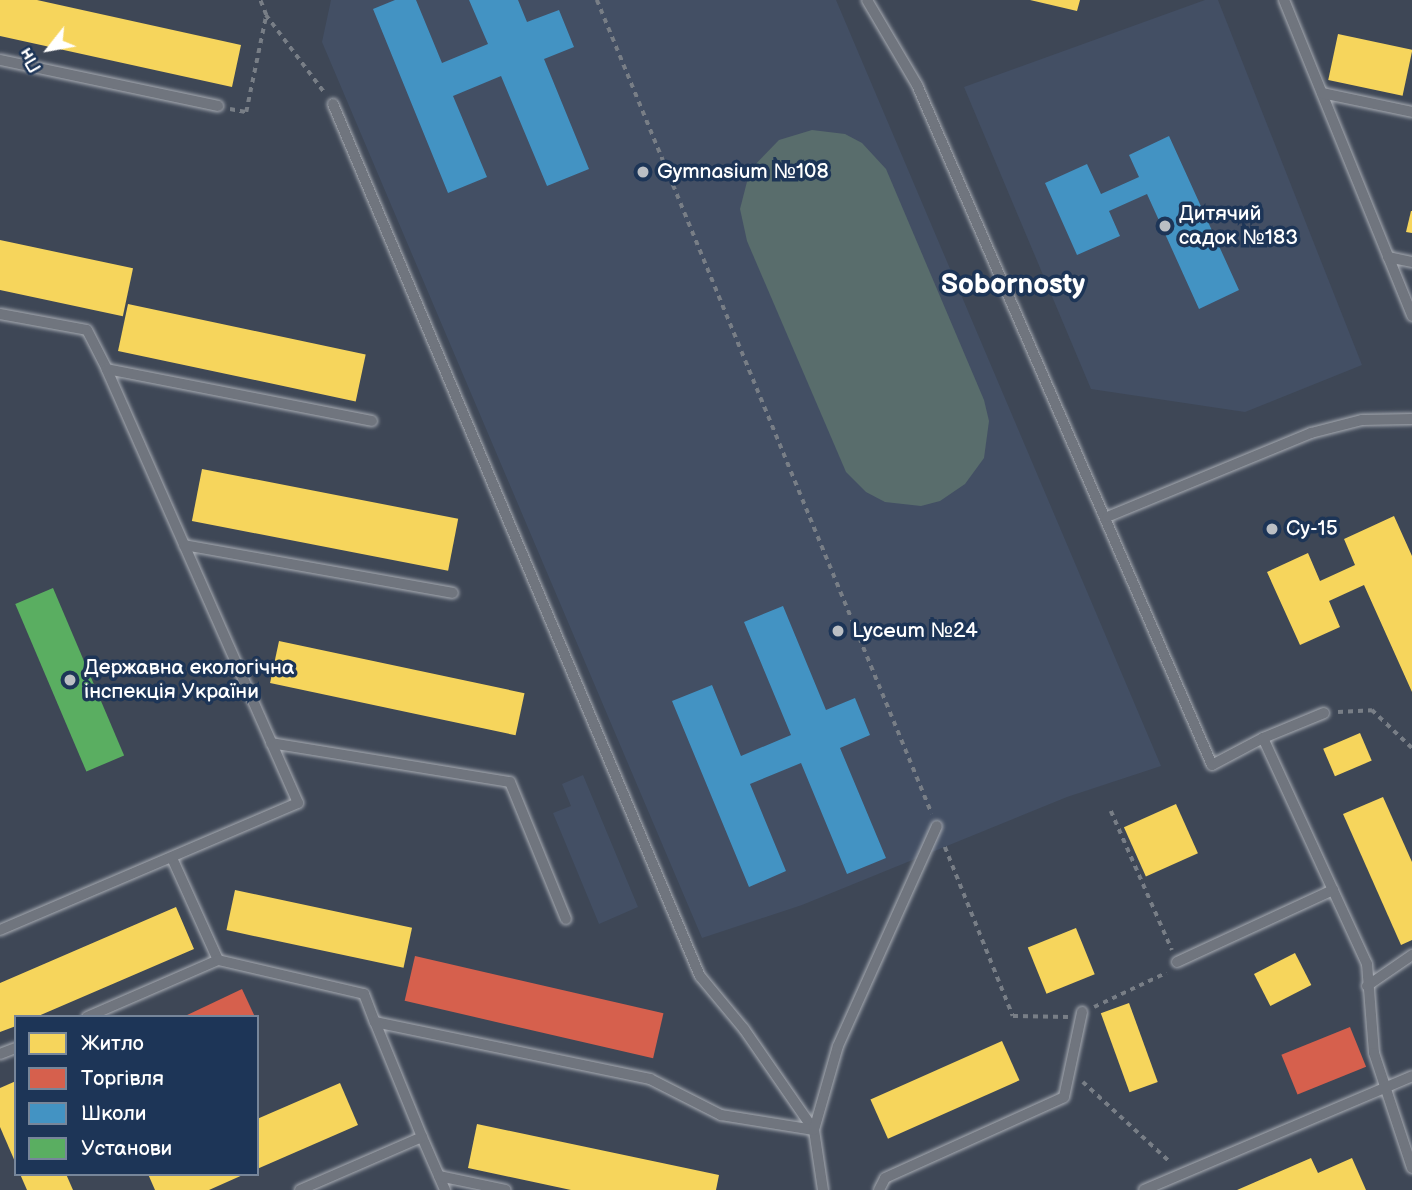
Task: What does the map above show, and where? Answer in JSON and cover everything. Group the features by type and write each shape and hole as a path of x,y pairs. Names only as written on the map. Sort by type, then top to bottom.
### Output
{"lane":[{"path":"867,0 917,85 1107,517 1212,765 1263,738 1324,713"},
{"path":"1284,0 1412,316"},
{"path":"0,60 218,106"},
{"path":"1322,93 1412,112"},
{"path":"333,104 700,976 744,1030 814,1130"},
{"path":"1388,257 1412,262"},
{"path":"0,314 87,330 107,369 298,803 0,930"},
{"path":"107,369 372,421"},
{"path":"1107,517 1311,433 1362,420 1412,419"},
{"path":"184,545 453,593"},
{"path":"1263,738 1367,964 1374,1053 1412,1168"},
{"path":"271,743 510,782 566,919"},
{"path":"823,1190 814,1130 838,1046 937,826"},
{"path":"173,858 218,960"},
{"path":"1177,962 1334,890"},
{"path":"1367,986 1412,955"},
{"path":"92,1015 218,960 364,994 445,1190"},
{"path":"879,1190 885,1178 1064,1097 1082,1012"},
{"path":"375,1022 650,1079 721,1115 814,1130"},
{"path":"1144,1190 1412,1076"},
{"path":"300,1190 422,1137"},
{"path":"439,1176 506,1190"}],"path":[{"path":"260,0 266,15 333,104"},
{"path":"597,0 1013,1016 1068,1017 1069,1030"},
{"path":"218,106 246,112 266,15"},
{"path":"1324,713 1372,710 1412,748"},
{"path":"1082,1012 1162,976 1177,962 1111,811"},
{"path":"1070,1068 1139,1137 1184,1173"}],"shaded area":[{"path":"331,0 836,0 1161,766 1067,797 802,905 702,938 322,42"},
{"name":"Дитячий садок №183","path":"1205,0 1218,0 1362,365 1245,412 1091,389 964,87"},
{"path":"812,130 845,134 862,143 886,169 984,400 989,421 984,458 965,484 940,501 921,506 885,502 866,492 846,472 747,241 740,209 750,170 779,140"},
{"path":"583,775 638,907 599,924 553,813 571,806 562,784"}],"building: Житло":[{"path":"0,0 37,0 241,45 232,87 0,36"},
{"path":"1030,0 1080,0 1077,11"},
{"path":"1338,34 1412,50 1403,96 1328,80"},
{"path":"1412,211 1412,233 1406,232"},
{"path":"0,240 133,268 123,316 0,290"},
{"path":"128,304 366,355 356,401 118,351"},
{"path":"202,469 458,519 448,571 192,521"},
{"path":"1394,516 1412,556 1412,692 1364,585 1329,601 1340,627 1300,645 1267,572 1308,553 1320,581 1355,565 1344,539"},
{"path":"279,641 525,693 516,735 270,683"},
{"path":"1360,733 1372,761 1335,776 1323,749"},
{"path":"1383,797 1412,862 1412,940 1401,945 1343,814"},
{"path":"1176,804 1198,853 1146,877 1124,827"},
{"path":"235,890 412,928 404,968 226,930"},
{"path":"176,907 194,949 41,1015 14,1015 14,1027 0,1032 0,983"},
{"path":"1076,928 1095,974 1047,994 1028,947"},
{"path":"1295,953 1311,985 1270,1006 1254,974"},
{"path":"1129,1003 1158,1082 1130,1092 1101,1013"},
{"path":"1002,1041 1019,1080 888,1139 870,1100"},
{"path":"14,1082 14,1159 0,1127 0,1088"},
{"path":"340,1083 358,1125 259,1168 259,1118"},
{"path":"477,1124 719,1175 716,1190 571,1190 468,1168"},
{"path":"1311,1158 1318,1173 1352,1158 1366,1190 1237,1190"},
{"path":"21,1176 67,1176 73,1190 27,1190"},
{"path":"149,1176 240,1176 209,1190 155,1190"}],"building: Торгівля":[{"path":"415,956 663,1013 653,1058 405,1001"},
{"path":"242,989 254,1015 187,1015"},
{"path":"1350,1027 1366,1067 1297,1095 1281,1055"}],"building: Школи":[{"path":"395,0 416,0 442,63 488,44 469,0 518,0 527,22 559,10 574,47 544,59 589,169 547,186 501,76 453,96 487,177 448,193 373,9"},
{"path":"1169,136 1239,290 1199,309 1147,194 1109,211 1120,236 1077,255 1045,183 1087,164 1101,194 1139,177 1129,155"},
{"path":"783,606 826,710 855,698 870,735 840,748 886,858 847,874 801,763 750,784 786,871 749,887 672,701 712,685 741,756 791,735 744,622"}],"building: Установи":[{"name":"Державна екологічна інспекція України","path":"53,588 124,756 86,772 15,604"}],"place":[{"name":"Gymnasium №108","path":"643,172"},
{"name":"Дитячий садок №183","path":"1165,226"},
{"name":"Су-15","path":"1272,529"},
{"name":"Lyceum №24","path":"838,631"},
{"name":"Державна екологічна інспекція України","path":"70,680"}],"district":[{"name":"Sobornosty","path":"1013,285"}]}
